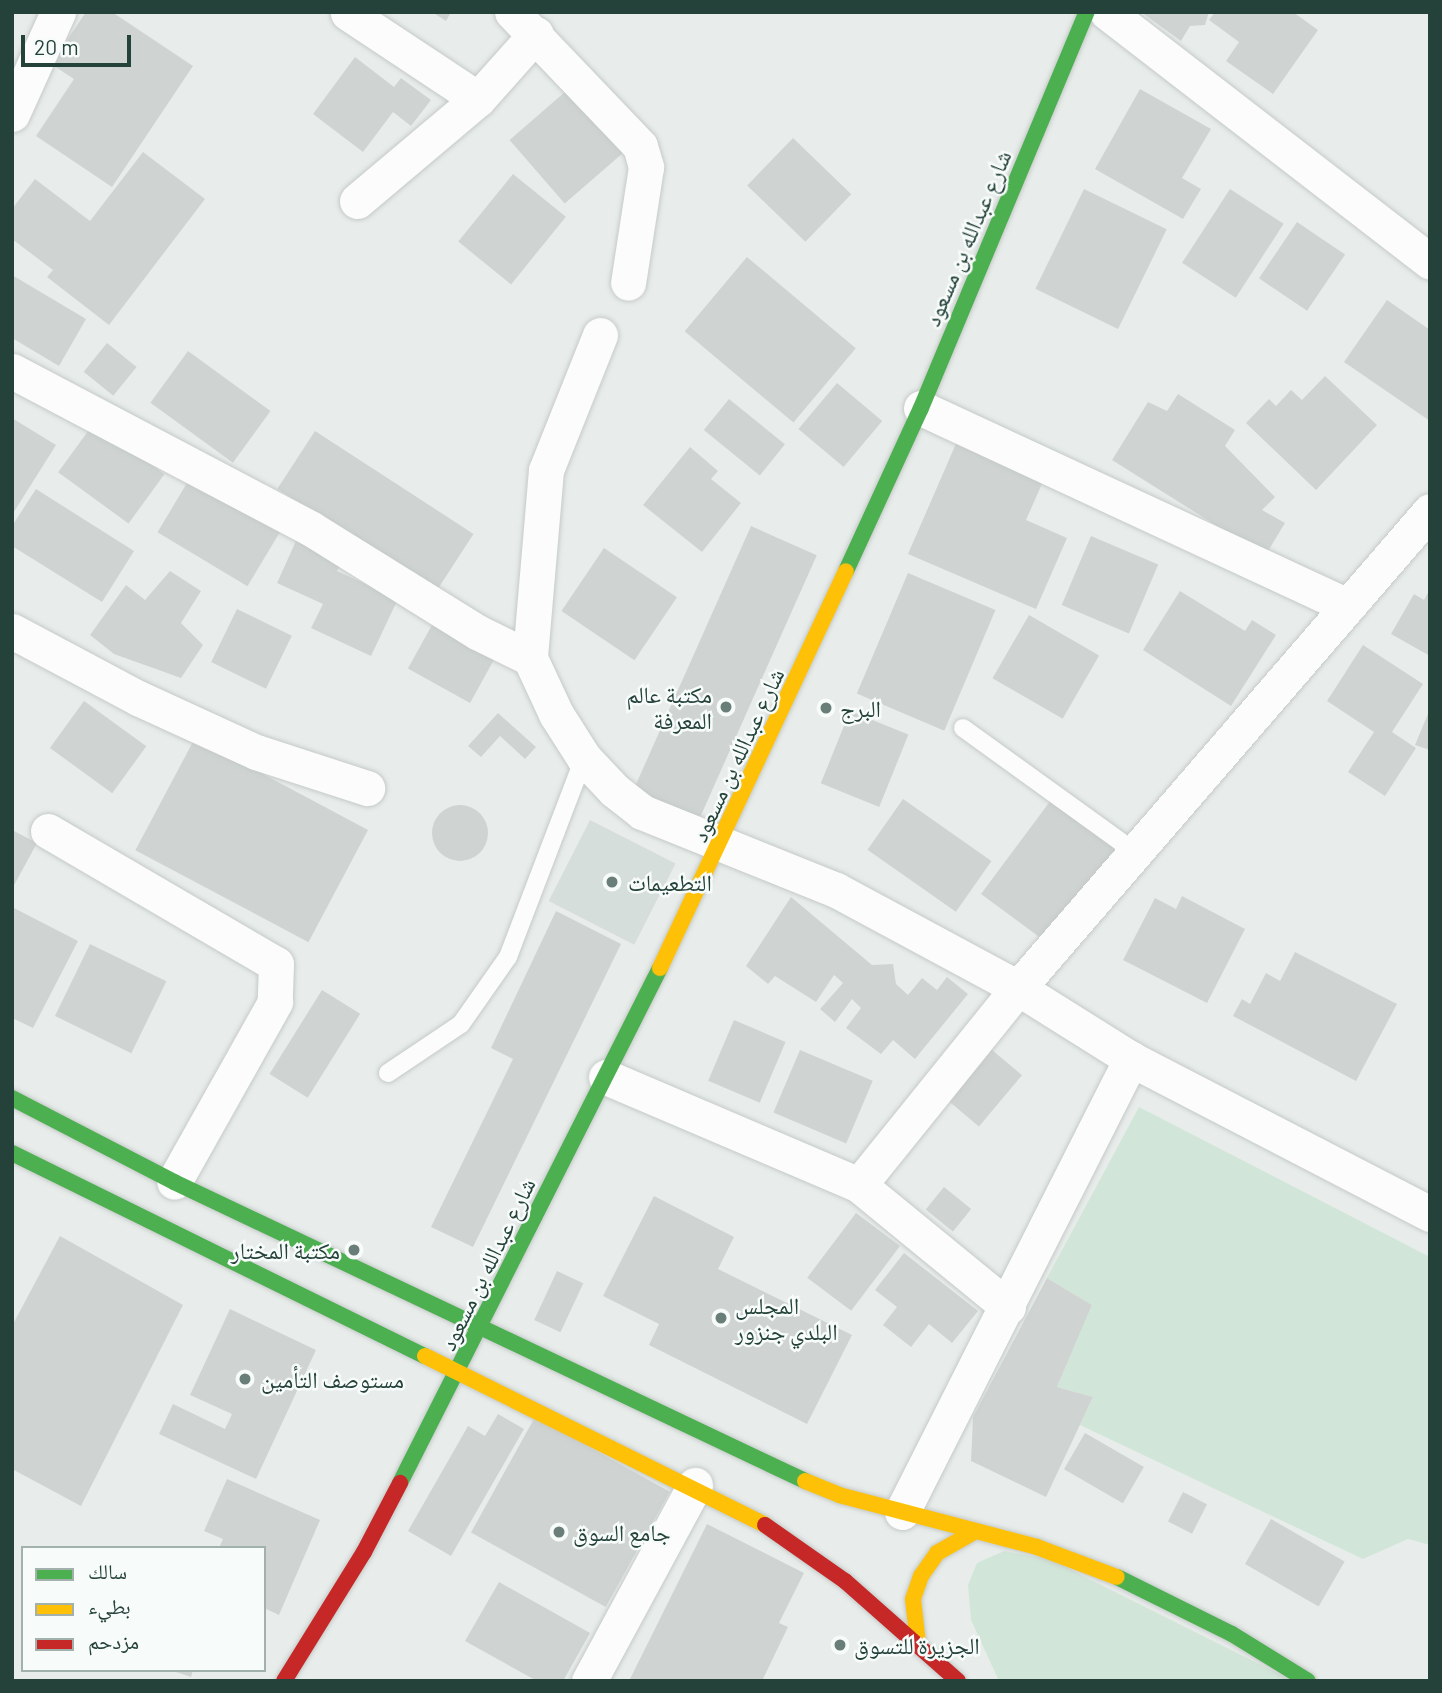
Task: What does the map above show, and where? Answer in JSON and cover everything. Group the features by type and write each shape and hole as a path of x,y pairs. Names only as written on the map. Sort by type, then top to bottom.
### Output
{"main road":[{"name":"شارع عبدالله بن مسعود","path":"284,1681 365,1552 460,1370 720,846 921,408 1087,12"},
{"path":"12,1098 174,1182 782,1471 839,1495 972,1533 1037,1547 1109,1573 1232,1634 1308,1681"},
{"path":"12,1153 695,1485 801,1546 958,1681"},
{"path":"918,1644 914,1599 921,1576 937,1553 972,1533"}],"street":[{"path":"12,114 58,12"},
{"path":"1107,12 1430,262"},
{"path":"348,13 478,99"},
{"path":"357,201 478,99 524,23 640,146 646,167 628,283"},
{"path":"600,335 546,470 530,658 555,714 584,758 642,812 720,846 836,890 1018,988 1131,1059 1430,1214"},
{"path":"12,371 310,528 477,632 530,658"},
{"path":"921,408 1347,606"},
{"path":"859,1185 1018,988 1430,511"},
{"path":"12,631 138,698 244,746 367,788"},
{"path":"48,831 261,951 276,964 275,1002 174,1182"},
{"path":"902,1511 1008,1307 1131,1059"},
{"path":"606,1077 859,1185 1008,1307"},
{"path":"589,1681 695,1485"}],"lane":[{"path":"962,728 1136,853"},
{"path":"388,1073 461,1024 508,957 584,758"}],"shaded area":[{"name":"التطعيمات","path":"590,820 676,864 634,945 549,901"}],"green space":[{"path":"1139,1107 1430,1257 1430,1545 1408,1539 1363,1559 1080,1425 1093,1397 1057,1387 1092,1305 1047,1278"},
{"path":"1004,1551 1051,1560 1293,1681 999,1681 971,1620 968,1585 977,1563"}],"building":[{"path":"86,12 112,12 193,66 112,187 36,136 74,79 51,64"},
{"path":"432,12 451,12 446,21"},
{"path":"1141,12 1209,12 1205,25 1190,26 1181,41"},
{"path":"1215,12 1293,12 1318,30 1273,94 1226,61 1239,42 1209,20"},
{"path":"355,57 394,87 401,78 431,100 411,126 393,112 363,152 313,114"},
{"path":"573,85 628,148 565,204 510,140"},
{"path":"1140,89 1211,129 1182,178 1201,189 1183,219 1095,169"},
{"path":"793,138 851,194 805,242 747,185"},
{"path":"143,152 205,199 109,325 47,277 53,270 12,239 12,209 35,179 90,221"},
{"path":"513,174 566,217 511,284 458,242"},
{"path":"1084,189 1167,229 1118,329 1035,289"},
{"path":"1230,189 1284,224 1236,298 1182,263"},
{"path":"1297,222 1345,254 1307,311 1259,278"},
{"path":"747,257 856,348 793,423 685,331"},
{"path":"12,275 86,319 59,366 12,338"},
{"path":"1387,300 1430,330 1430,421 1344,362"},
{"path":"107,343 137,367 113,396 84,372"},
{"path":"188,351 271,411 233,463 150,403"},
{"path":"1325,376 1377,425 1316,490 1246,423 1269,399 1276,406 1291,390 1302,400"},
{"path":"837,383 882,421 844,467 798,429"},
{"path":"1178,394 1235,430 1225,446 1275,497 1262,510 1285,523 1265,556 1112,460 1148,402 1167,411"},
{"path":"729,399 785,444 760,475 704,430"},
{"path":"12,418 56,445 12,515"},
{"path":"94,423 164,474 129,523 58,472"},
{"path":"315,431 474,534 436,592 277,489"},
{"path":"958,439 1045,477 1026,520 1067,538 1036,609 908,554"},
{"path":"690,447 718,471 711,479 741,503 702,552 643,505"},
{"path":"193,473 283,527 247,586 157,532"},
{"path":"36,489 134,551 102,602 12,546 12,526"},
{"path":"751,526 817,555 699,819 633,790"},
{"path":"1091,536 1158,565 1129,634 1062,605"},
{"path":"296,541 342,562 337,571 398,599 371,656 311,628 323,604 277,583"},
{"path":"604,548 677,597 634,660 562,611"},
{"path":"170,571 201,591 181,623 203,645 181,678 114,654 90,635 126,585 145,600"},
{"path":"908,573 995,610 944,731 857,694"},
{"path":"1430,589 1430,656 1391,634 1414,594 1424,600"},
{"path":"1180,591 1245,631 1252,620 1276,635 1231,706 1143,650"},
{"path":"237,609 292,636 266,689 211,662"},
{"path":"1029,615 1099,656 1063,719 992,678"},
{"path":"437,616 499,650 470,703 408,668"},
{"path":"1363,645 1423,684 1392,732 1416,748 1385,796 1348,772 1374,732 1327,701"},
{"path":"84,701 146,746 112,793 50,748"},
{"path":"1430,709 1430,750 1415,745"},
{"path":"850,711 908,735 879,807 821,783"},
{"path":"498,713 536,747 525,759 500,736 481,757 468,746"},
{"path":"195,738 368,830 308,942 135,850"},
{"path":"903,799 991,861 956,912 867,850"},
{"path":"1051,800 1122,849 1042,939 981,894"},
{"path":"460,805 471,807 480,813 486,822 486,844 480,853 471,859 460,861 449,859 440,853 434,844 432,833 434,822 440,813 449,807"},
{"path":"12,830 37,843 12,889"},
{"path":"1182,896 1245,929 1207,1003 1123,960 1155,898 1176,909"},
{"path":"791,897 872,965 893,964 896,984 908,995 922,978 937,990 947,977 968,994 915,1059 893,1040 881,1054 846,1028 861,1008 852,999 835,1022 820,1009 843,983 834,975 816,1002 775,976 768,984 746,966"},
{"path":"12,907 78,941 33,1028 12,1018"},
{"path":"556,911 621,944 473,1247 431,1227 513,1059 491,1048"},
{"path":"90,944 166,981 131,1053 55,1016"},
{"path":"1295,952 1397,1004 1356,1081 1233,1016 1242,999 1250,1004 1266,973 1280,981"},
{"path":"322,990 360,1014 308,1098 270,1074"},
{"path":"734,1020 786,1042 760,1103 708,1081"},
{"path":"986,1045 1022,1075 979,1127 943,1096"},
{"path":"800,1050 873,1081 846,1143 773,1113"},
{"path":"944,1187 971,1209 953,1232 926,1210"},
{"path":"654,1196 734,1237 718,1269 852,1335 807,1424 649,1345 659,1324 603,1296"},
{"path":"856,1213 900,1246 851,1311 807,1278"},
{"path":"60,1236 183,1305 81,1506 12,1469 12,1326"},
{"path":"904,1253 978,1311 952,1343 929,1324 911,1347 883,1325 897,1307 875,1290"},
{"path":"557,1271 583,1283 560,1332 534,1320"},
{"path":"1047,1278 1092,1305 1057,1387 1093,1397 1046,1497 971,1461 973,1417"},
{"path":"230,1309 316,1350 256,1479 159,1434 173,1404 225,1429 232,1414 190,1395"},
{"path":"498,1414 524,1429 451,1556 408,1531 468,1426 485,1436"},
{"name":"جامع السوق","path":"535,1417 670,1492 606,1607 471,1532"},
{"path":"1085,1433 1144,1467 1123,1503 1064,1469"},
{"path":"227,1479 320,1520 279,1615 266,1609 266,1546 220,1546 223,1539 204,1531"},
{"path":"1183,1492 1207,1504 1192,1534 1168,1521"},
{"path":"1271,1519 1345,1562 1319,1607 1245,1564"},
{"path":"707,1524 804,1573 779,1623 788,1627 762,1681 629,1681"},
{"path":"499,1582 590,1633 563,1681 537,1681 465,1641"},
{"path":"176,1672 192,1672 191,1677"}],"traffic: fast":[{"path":"846,571 921,408 1087,12"},
{"path":"400,1483 660,968"},
{"path":"12,1098 174,1182 805,1481"},
{"path":"12,1153 425,1356"},
{"path":"1117,1577 1232,1634 1308,1681"}],"traffic: slow":[{"path":"660,968 846,571"},
{"path":"425,1356 765,1525"},
{"path":"805,1481 839,1495 1037,1547 1117,1577"},
{"path":"918,1644 913,1599 921,1576 937,1553 972,1533"}],"traffic: jam":[{"path":"284,1681 364,1552 400,1483"},
{"path":"765,1525 845,1581 958,1681"}],"place":[{"name":"مكتبة عالم المعرفة","path":"726,707"},
{"name":"البرج","path":"826,708"},
{"name":"التطعيمات","path":"612,882"},
{"name":"مكتبة المختار","path":"354,1250"},
{"name":"المجلس البلدي جنزور","path":"721,1318"},
{"name":"مستوصف التأمين","path":"245,1379"},
{"name":"جامع السوق","path":"559,1532"},
{"name":"الجزيرة للتسوق","path":"840,1645"}]}
